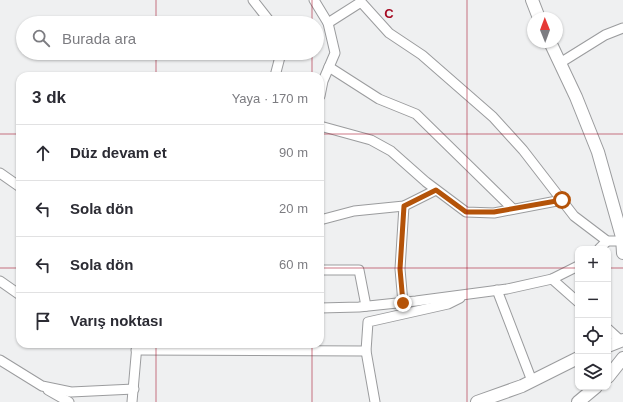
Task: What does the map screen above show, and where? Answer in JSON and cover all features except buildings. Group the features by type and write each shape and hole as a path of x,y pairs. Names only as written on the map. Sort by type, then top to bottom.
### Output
{"street":[{"path":"253,0 266,16"},
{"path":"314,0 324,16"},
{"path":"532,0 537,12"},
{"path":"328,23 361,2 389,33 422,55 493,117 524,150 574,216 607,241 623,245 598,152 576,96 553,48"},
{"path":"324,16 328,23 335,52 324,83"},
{"path":"560,63 605,35 623,28"},
{"path":"276,72 278,60"},
{"path":"329,67 379,99 416,114 513,209"},
{"path":"324,128 371,140 391,151 436,190 466,212 494,212 562,200"},
{"path":"0,173 16,184"},
{"path":"324,219 354,211 404,206 436,190"},
{"path":"403,303 400,269 404,206"},
{"path":"603,246 607,241"},
{"path":"324,308 403,303 497,290 552,279 575,268"},
{"path":"324,270 359,270 366,306"},
{"path":"552,279 575,299"},
{"path":"0,281 16,292"},
{"path":"497,290 532,380"},
{"path":"375,402 366,350 368,322 448,304 468,294"},
{"path":"611,331 622,340 611,345"},
{"path":"132,402 136,348"},
{"path":"213,348 366,350"},
{"path":"611,373 623,358"},
{"path":"477,402 532,380 575,359"},
{"path":"0,360 69,402"},
{"path":"42,386 72,392 134,389"},
{"path":"578,402 592,390"}],"route":[{"path":"403,303 400,269 404,206 436,190 466,212 494,212 562,200"}]}
